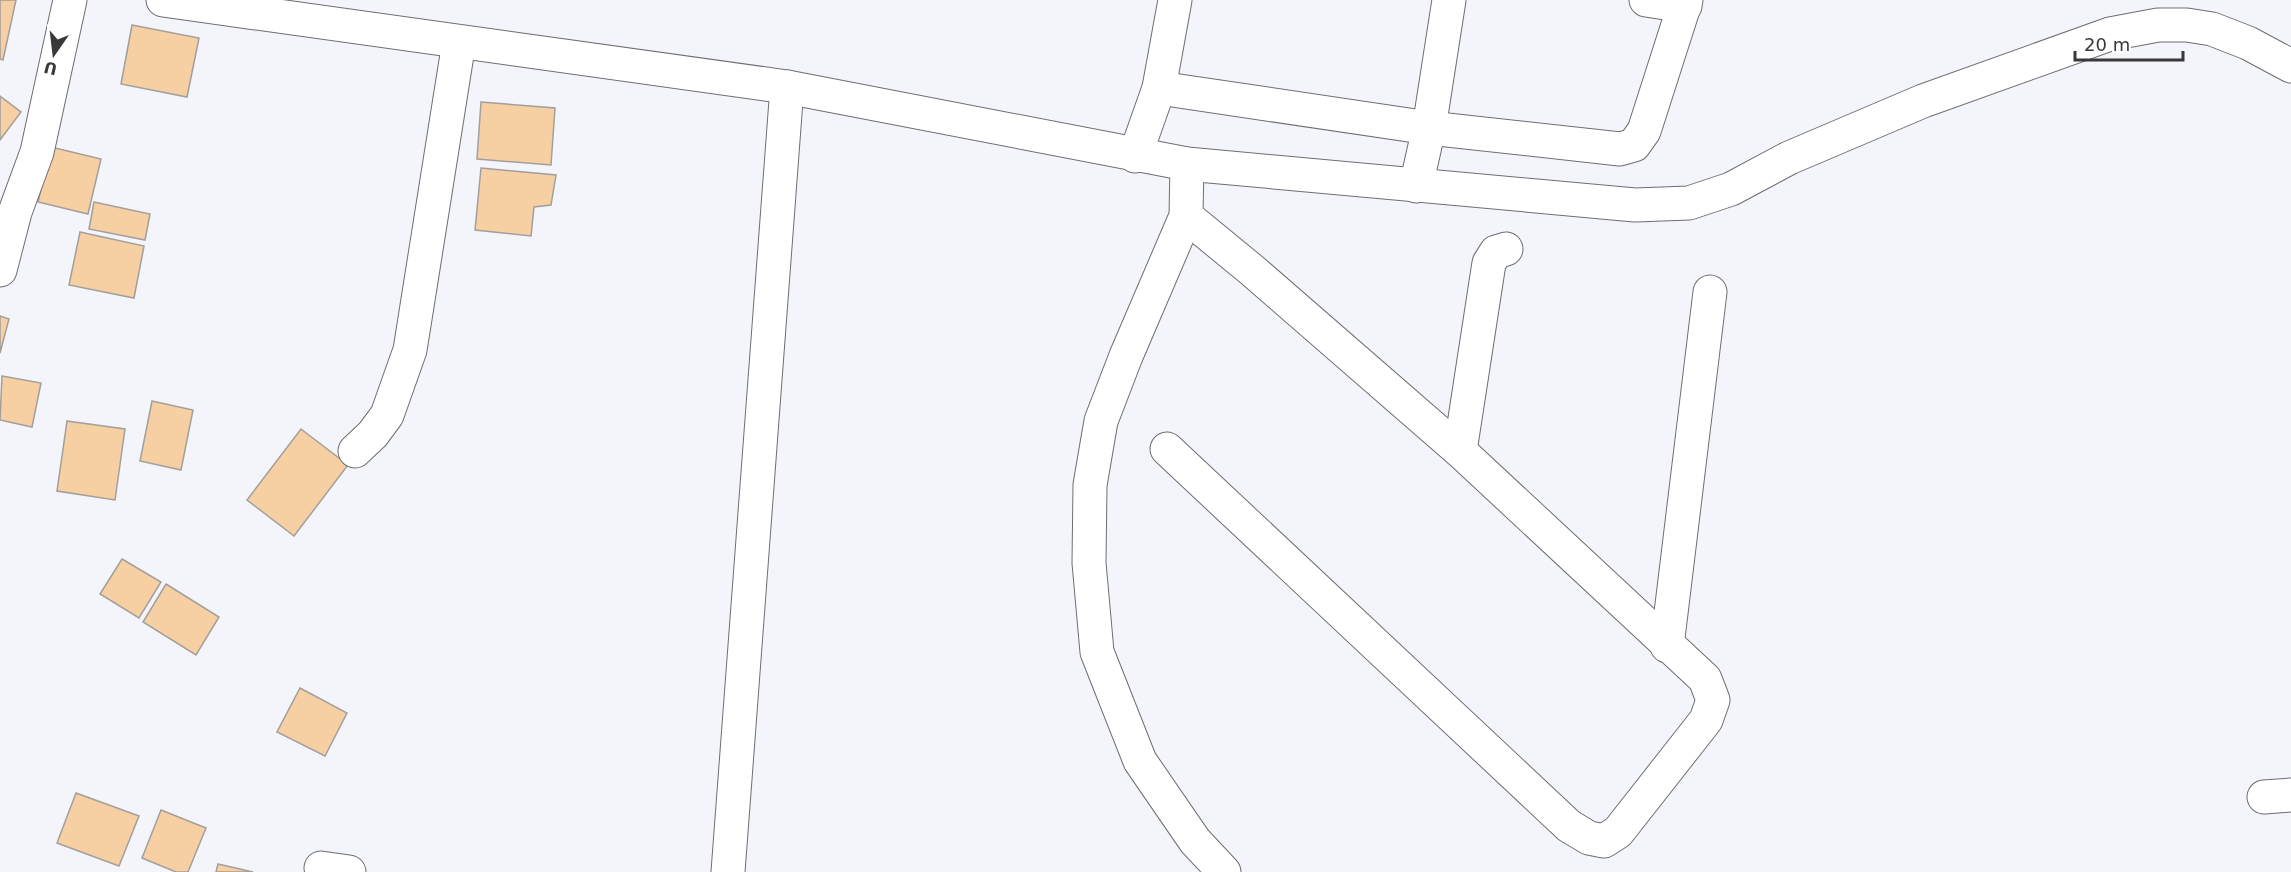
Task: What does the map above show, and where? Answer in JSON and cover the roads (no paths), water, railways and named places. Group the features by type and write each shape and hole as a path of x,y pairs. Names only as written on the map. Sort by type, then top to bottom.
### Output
{"street":[{"path":"0,270 15,212 37,152 70,0"},
{"path":"163,0 787,87 1135,156 1187,164 1635,205 1689,203 1731,189 1789,158 1923,101 2110,34 2158,25 2187,25 2212,29 2291,66"},
{"path":"1135,156 1159,88 1175,0"},
{"path":"1416,186 1429,128 1449,0"},
{"path":"1159,88 1429,128 1620,149 1634,145 1644,131 1686,3 1646,0"},
{"path":"355,451 373,434 387,415 410,350 459,42"},
{"path":"728,872 787,87"},
{"path":"1187,164 1186,216 1126,356 1101,421 1090,485 1089,563 1097,652 1140,761 1195,841 1224,872"},
{"path":"1167,449 1569,826 1589,838 1604,840 1618,832 1706,720 1713,700 1705,679 1460,451 1253,271 1186,216"},
{"path":"1460,451 1489,263 1496,252 1506,249"},
{"path":"1667,646 1710,292"}]}
